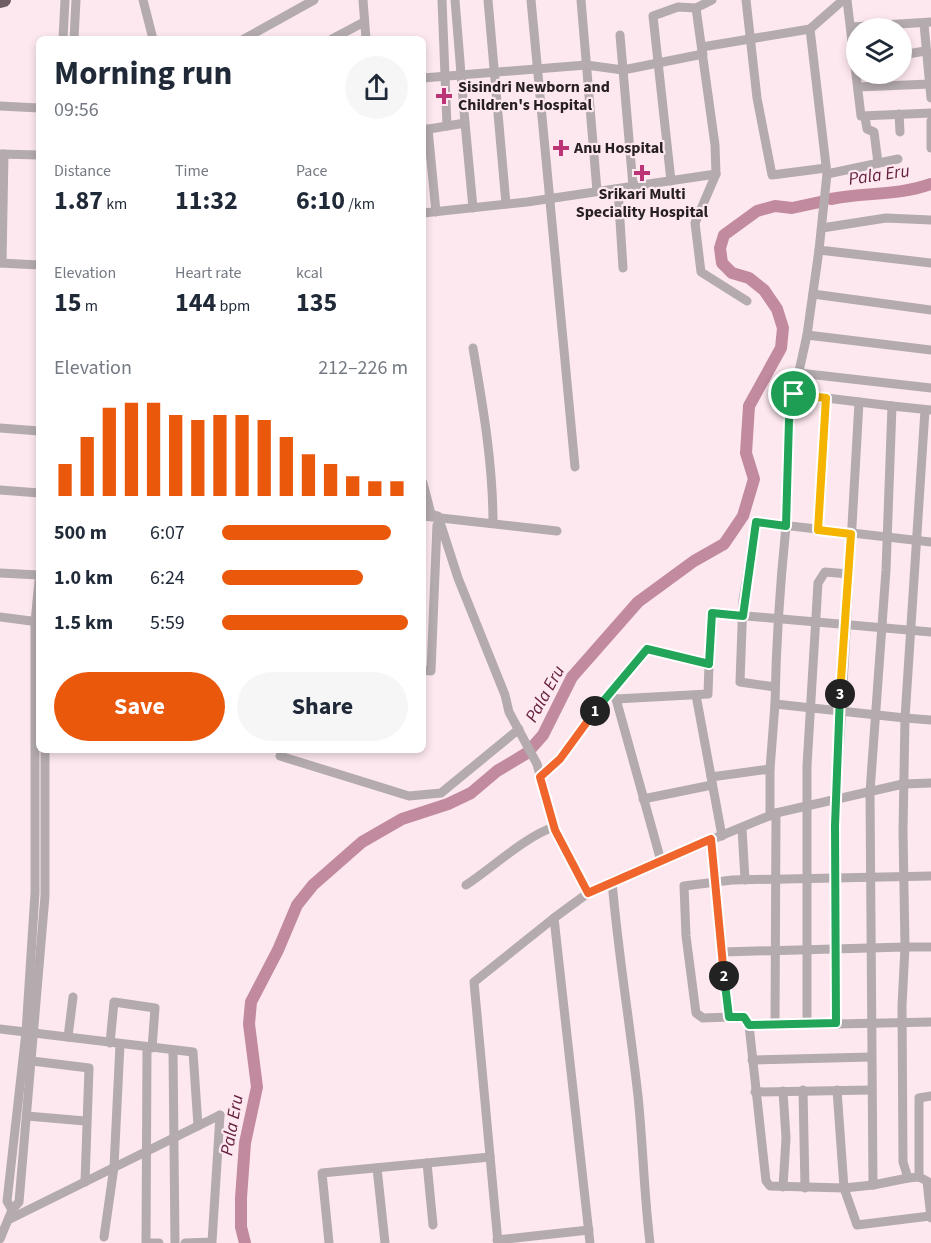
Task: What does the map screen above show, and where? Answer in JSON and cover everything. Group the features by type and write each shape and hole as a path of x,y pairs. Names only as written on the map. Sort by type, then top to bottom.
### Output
{"street":[{"path":"63,36 65,0"},
{"path":"74,36 76,0"},
{"path":"143,0 152,36"},
{"path":"251,36 314,0"},
{"path":"363,0 366,36"},
{"path":"442,0 447,126"},
{"path":"454,0 473,207"},
{"path":"488,0 506,204"},
{"path":"531,0 575,467"},
{"path":"580,0 597,191"},
{"path":"671,181 653,32 655,14 678,7 696,8 712,0"},
{"path":"746,0 749,39 772,175 826,171 898,159"},
{"path":"426,78 586,65 623,70 657,64 749,39 810,29 845,0 849,18"},
{"path":"696,8 715,145 716,174 696,223 701,272 747,301"},
{"path":"338,36 364,22"},
{"path":"912,24 927,23 925,51 931,98"},
{"path":"775,1025 776,878 770,770 778,617 786,526 789,420 807,335 822,228 826,171 810,29"},
{"path":"620,35 633,186"},
{"path":"912,53 925,51"},
{"path":"858,84 861,116 931,113"},
{"path":"858,87 930,84"},
{"path":"0,106 36,108"},
{"path":"898,114 900,132"},
{"path":"865,117 867,129 874,132 878,163"},
{"path":"930,148 931,121"},
{"path":"436,212 426,129 465,123"},
{"path":"36,155 2,154 1,263 36,265"},
{"path":"426,213 551,198 716,174"},
{"path":"618,189 623,268"},
{"path":"822,228 886,218 931,220"},
{"path":"819,250 931,263"},
{"path":"813,294 931,310"},
{"path":"807,335 931,350"},
{"path":"473,348 494,483 493,523"},
{"path":"799,373 931,388"},
{"path":"794,394 928,410 905,718 903,784 905,947 902,1022 903,1162 908,1178"},
{"path":"818,530 826,398"},
{"path":"836,1023 836,801 859,402"},
{"path":"873,1185 870,792 882,630 892,406"},
{"path":"0,429 36,431"},
{"path":"0,490 36,494"},
{"path":"426,495 431,514 438,516"},
{"path":"426,516 557,531"},
{"path":"426,670 431,671 438,516"},
{"path":"438,516 458,578 505,695 509,712 532,753 554,827 588,893"},
{"path":"776,687 741,682 743,616 756,522 931,542"},
{"path":"0,573 36,575"},
{"path":"805,1023 809,949 806,806 809,707 818,583 822,574 849,574"},
{"path":"613,696 708,694 712,613 778,617 882,630 931,632"},
{"path":"0,617 36,622"},
{"path":"540,777 560,759 613,696 647,649 709,664"},
{"path":"696,695 722,836"},
{"path":"613,696 661,861"},
{"path":"775,704 931,720"},
{"path":"279,756 409,796 429,795 441,792 519,729"},
{"path":"0,1239 19,1202 32,1062 30,1033 35,893 36,753"},
{"path":"11,1214 7,1201 30,1033 45,896 45,753"},
{"path":"643,800 712,781 770,770"},
{"path":"589,1230 547,1239 498,1242 474,982 588,893 612,881 773,815 903,784 931,783"},
{"path":"466,885 495,866 538,832 554,827"},
{"path":"742,828 745,880"},
{"path":"711,839 729,1017"},
{"path":"837,1090 844,1188 857,1225 931,1217 927,1181 919,1177 844,1188 770,1186 766,1181 749,1025 744,1017 698,1017 690,964 684,886 776,878 931,876"},
{"path":"612,881 621,982 638,1100 643,1186 650,1243"},
{"path":"554,918 590,1243"},
{"path":"722,952 931,946"},
{"path":"68,1038 73,997"},
{"path":"104,1237 114,1167 114,1002 155,1008 149,1048 145,1154 146,1243 159,1243"},
{"path":"749,1025 931,1022"},
{"path":"0,1029 193,1052 198,1126"},
{"path":"172,1051 175,1243"},
{"path":"752,1060 871,1057"},
{"path":"32,1062 89,1068 85,1182"},
{"path":"783,1090 786,1138 783,1186"},
{"path":"803,1090 805,1188"},
{"path":"755,1092 871,1090"},
{"path":"903,1102 931,1096"},
{"path":"919,1098 919,1177"},
{"path":"11,1214 145,1154 220,1115 212,1242 185,1243"},
{"path":"27,1116 86,1121"},
{"path":"329,1243 322,1173 490,1157"},
{"path":"427,1163 433,1225"},
{"path":"377,1168 385,1243"}],"waterway":[{"name":"Pala Eru","path":"831,199 894,192 931,184"},
{"name":"Pala Eru","path":"245,1243 241,1227 245,1143 257,1087 249,1024 251,1002 278,950 297,905 313,885 362,842 402,819 448,804 471,793 497,771 527,753 543,735 572,677 638,602 694,561 724,544 743,516 754,479 746,453 749,406 781,348 783,328 777,309 764,290 749,278 732,273 722,263 720,248 724,235 757,211 775,206 792,208 820,202"}],"place":[{"name":"Sisindri Newborn and Children's Hospital","path":"444,96"},
{"name":"Anu Hospital","path":"561,148"},
{"name":"Srikari Multi Speciality Hospital","path":"642,173"}],"route":[{"path":"794,394 826,398 818,530 851,534 838,730 835,826 836,1023 749,1025 744,1017 729,1017 711,839 588,893 555,830 540,777 560,759 595,710 647,649 709,664 712,613 743,616 743,600 756,522 786,526 789,420 794,394"}]}
